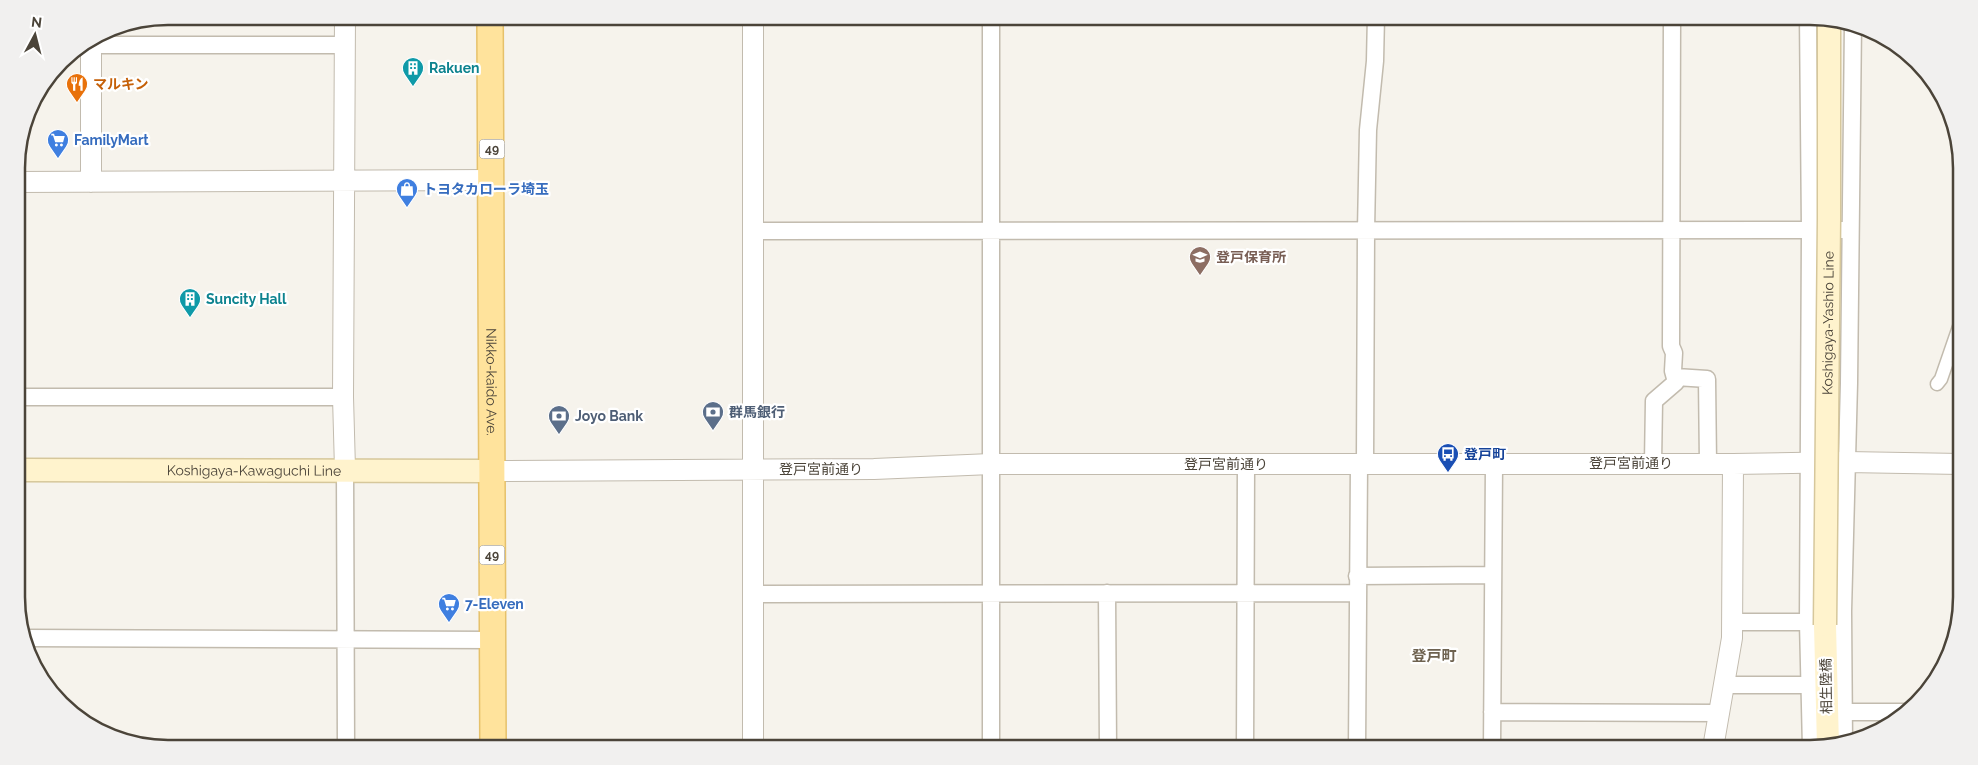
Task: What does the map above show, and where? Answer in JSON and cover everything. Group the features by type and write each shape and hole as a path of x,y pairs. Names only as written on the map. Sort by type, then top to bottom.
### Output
{"main road":[{"name":"Nikko-kaido Ave.","path":"490,25 493,740"},
{"name":"Koshigaya-Yashio Line","path":"1817,623 1829,218 1828,26"},
{"name":"Koshigaya-Kawaguchi Line","path":"25,470 345,469 491,471"},
{"name":"相生陸橋","path":"1817,623 1827,739"}],"street":[{"path":"345,25 343,397 346,740"},
{"path":"753,25 753,740"},
{"path":"991,25 991,740"},
{"path":"1357,740 1357,593 1362,464 1368,130 1375,61 1376,25"},
{"path":"1653,463 1654,401 1676,382 1673,370 1674,353 1671,346 1672,25"},
{"path":"1808,25 1809,462 1817,623 1809,685 1811,740"},
{"path":"1843,735 1842,712 1853,32"},
{"path":"96,44 344,45"},
{"path":"88,50 91,182"},
{"path":"25,182 492,180"},
{"path":"753,230 1850,230"},
{"path":"1937,384 1941,379 1953,344"},
{"path":"1676,378 1707,379 1708,464"},
{"path":"25,397 343,397"},
{"name":"登戸宮前通り","path":"491,471 903,468 991,464 1733,464 1809,462 1953,464"},
{"path":"1245,740 1246,464"},
{"path":"1492,740 1494,464"},
{"path":"1715,740 1732,638 1733,464"},
{"path":"1358,576 1493,575"},
{"path":"753,594 1357,593"},
{"path":"1107,594 1108,740"},
{"path":"1732,622 1817,623"},
{"path":"32,638 492,640"},
{"path":"1725,685 1809,685"},
{"path":"1492,712 1720,713"},
{"path":"1842,712 1894,712"}],"place":[{"name":"Rakuen","path":"413,87"},
{"name":"マルキン","path":"77,103"},
{"name":"FamilyMart","path":"58,159"},
{"name":"トヨタカローラ埼玉","path":"407,208"},
{"name":"登戸保育所","path":"1200,276"},
{"name":"Suncity Hall","path":"190,318"},
{"name":"群馬銀行","path":"713,431"},
{"name":"Joyo Bank","path":"559,435"},
{"name":"登戸町","path":"1448,473"},
{"name":"7-Eleven","path":"449,623"}],"district":[{"name":"登戸町","path":"1434,656"}]}
